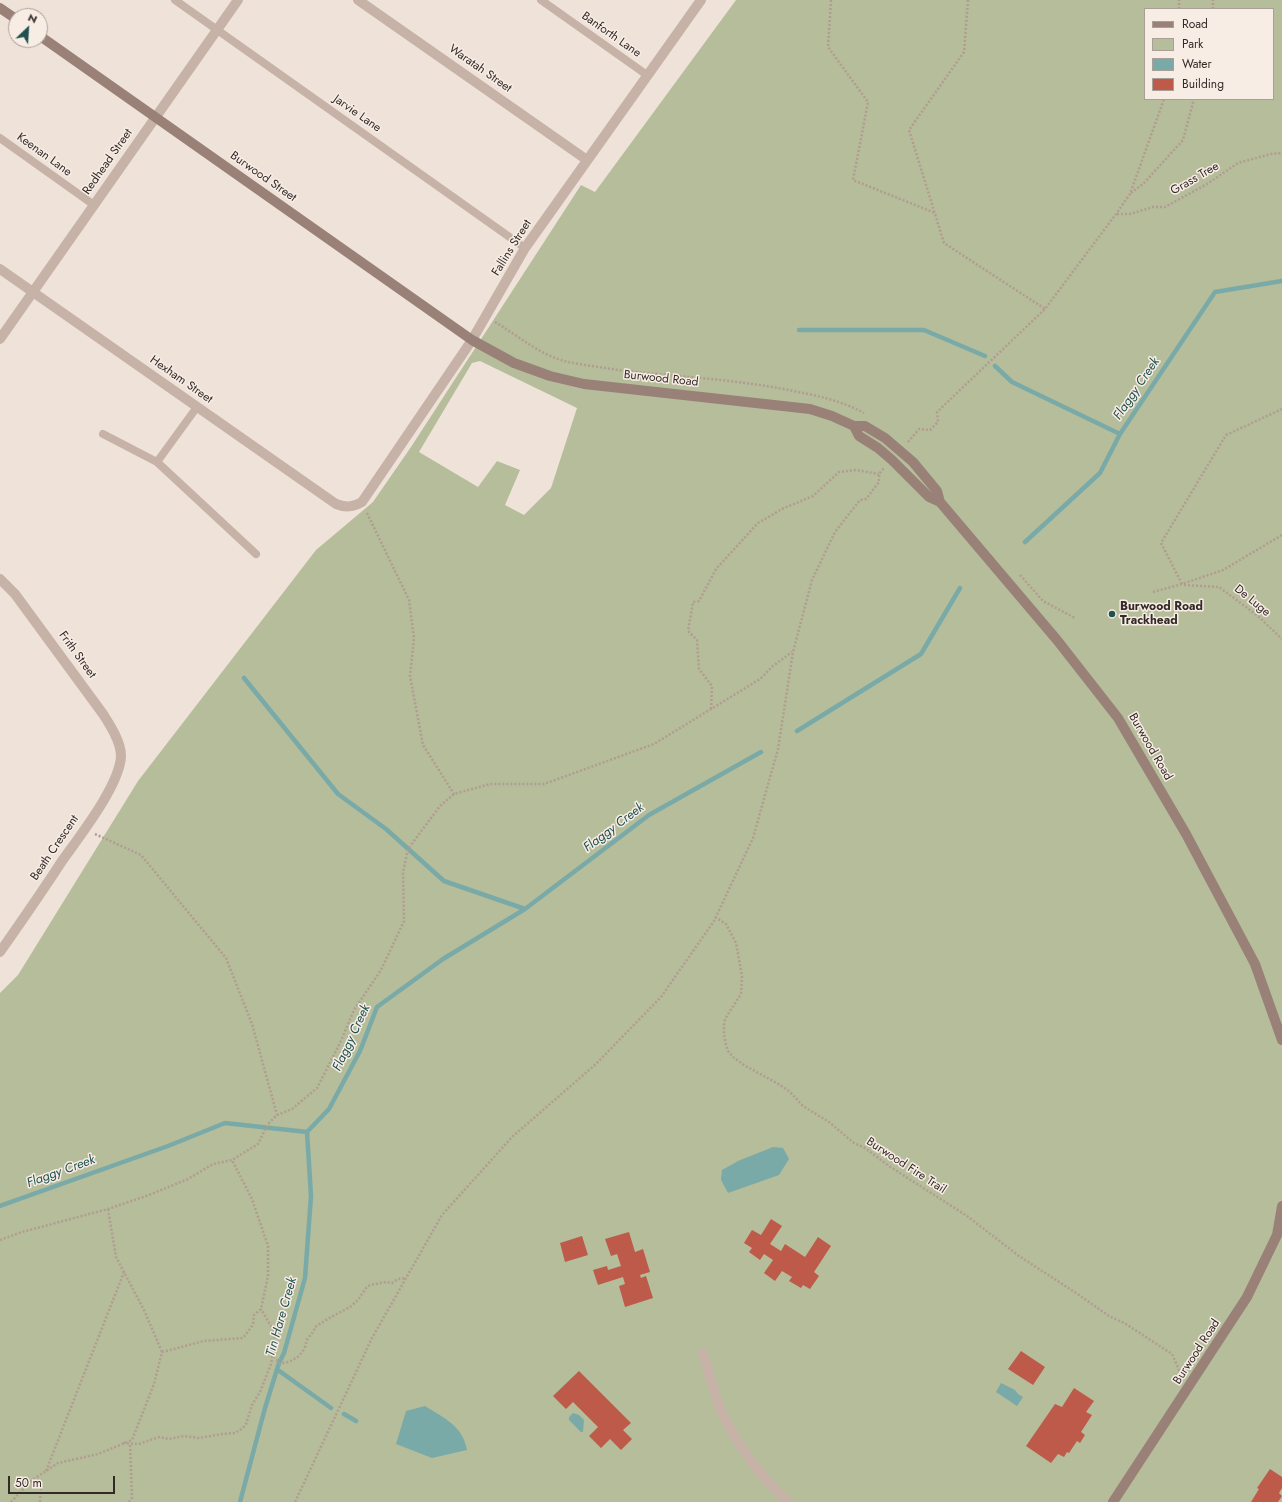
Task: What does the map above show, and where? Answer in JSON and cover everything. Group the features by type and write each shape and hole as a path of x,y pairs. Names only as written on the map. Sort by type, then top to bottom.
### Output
{"main road":[{"name":"Burwood Street","path":"48,42 472,340"},
{"name":"Burwood Road","path":"472,340 514,363 550,376 564,379 613,388 810,409 832,416 854,426 865,426 885,438 900,450 913,462 937,491 940,502 1056,640 1118,718 1186,834 1255,964 1282,1040"},
{"name":"Burwood Road","path":"854,426 859,436 878,448 892,460 929,497 940,502"},
{"name":"Burwood Road","path":"1113,1502 1247,1297 1279,1236 1282,1206"}],"street":[{"name":"Redhead Street","path":"0,339 238,0"},
{"name":"Waratah Street","path":"358,0 587,160"},
{"name":"Fallins Street","path":"362,502 472,340 525,248 701,0"},
{"name":"Hexham Street","path":"0,269 336,504 348,507 362,502"},
{"name":"Frith Street","path":"0,579 15,594 103,714 115,734 121,754"},
{"name":"Beath Crescent","path":"0,952 85,829 113,785 119,771 121,754"},
{"path":"703,1353 724,1416 744,1451 777,1492 788,1502"}],"lane":[{"name":"Jarvie Lane","path":"175,0 525,248"},
{"name":"Banforth Lane","path":"541,0 647,75"},
{"name":"Keenan Lane","path":"0,138 94,205"},
{"path":"157,462 197,407"},
{"path":"103,434 157,462 256,554"}],"path":[{"path":"831,0 828,47 868,102 853,180 935,213"},
{"path":"968,0 964,52 909,130 944,243 1045,309"},
{"path":"900,450 919,429 930,430 938,422 937,412 1045,309 1130,194 1164,100"},
{"path":"1130,194 1144,184 1183,140 1194,100"},
{"name":"Grass Tree","path":"1116,214 1130,214 1153,207 1165,207 1207,184 1238,163 1271,154 1282,153"},
{"path":"485,317 537,349 562,361 648,374 693,377 775,386 820,397 855,408 866,414"},
{"path":"1182,584 1161,543 1226,436 1282,409"},
{"path":"903,436 909,440 913,446"},
{"path":"295,1502 372,1338 442,1215 512,1138 597,1064 661,997 715,917 753,838 778,749 792,652 812,580 835,532 860,500 866,499 879,482 879,474 892,460"},
{"path":"711,709 712,686 699,669 697,640 688,631 693,602 699,601 716,569 758,523 782,509 813,496 839,472 856,470 879,474"},
{"path":"362,502 409,600 414,638 410,676 423,745 454,794"},
{"path":"1153,592 1223,570 1282,535"},
{"path":"1019,574 1043,601 1075,618"},
{"name":"De Luge","path":"1182,584 1219,586 1258,616 1282,639"},
{"path":"0,1240 22,1232 108,1209 162,1190 213,1164 232,1160 258,1144 268,1124 277,1115 292,1109 317,1088 340,1043 354,1010 381,970 404,921 403,872 408,849 440,806 454,794 490,784 544,784 654,744 760,679 773,666 792,652"},
{"path":"85,829 142,855 226,958 252,1024 277,1115"},
{"name":"Burwood Fire Trail","path":"715,917 726,924 736,943 742,976 741,994 725,1020 724,1025 726,1045 728,1051 734,1058 780,1085 790,1092 803,1106 829,1122 854,1143 865,1148 889,1166 967,1216 1019,1256 1109,1316 1126,1324 1172,1354 1179,1370 1194,1380"},
{"path":"162,1352 204,1341 243,1338 253,1325 254,1315 261,1309 268,1276 268,1246 252,1199 232,1160"},
{"path":"11,1502 31,1481 58,1463 98,1454 132,1440 154,1384 162,1352 144,1310 116,1257 108,1209"},
{"path":"46,1471 124,1272"},
{"path":"273,1355 279,1363 290,1362 298,1357 305,1347 306,1339 316,1327 350,1307 358,1300 366,1288 370,1285 386,1282 392,1283 398,1279 406,1278"},
{"path":"123,1443 139,1444 159,1437 169,1438 184,1436 198,1438 235,1433 243,1428 246,1424 252,1405 263,1385 273,1355 275,1342 274,1331 261,1309"},
{"path":"128,1502 132,1498 130,1444"},
{"path":"31,1481 41,1489 40,1502"}],"green space":[{"path":"736,0 1282,0 1282,1502 0,1502 0,993 18,975 138,781 316,550 373,502 411,447 581,185 595,192","holes":["480,361 577,408 551,488 524,515 505,505 520,470 497,461 478,487 419,452 472,363"]}],"water":[{"path":"773,1147 783,1148 789,1159 779,1175 728,1193 721,1180 722,1170 738,1161"},
{"path":"1001,1383 1015,1390 1023,1397 1017,1406 996,1392"},
{"path":"425,1406 446,1419 457,1429 465,1442 467,1450 432,1458 396,1444 406,1411"},
{"path":"573,1413 579,1415 584,1420 583,1432 581,1432 569,1420 569,1417"}],"building":[{"path":"771,1219 782,1226 770,1244 781,1251 785,1244 805,1257 818,1237 831,1246 814,1272 819,1276 810,1289 803,1285 801,1288 789,1281 792,1277 782,1271 775,1281 764,1273 773,1260 764,1254 760,1260 749,1252 752,1248 744,1243 752,1230 761,1235"},
{"path":"629,1232 635,1252 643,1249 650,1272 640,1275 641,1278 646,1276 653,1298 625,1307 619,1286 625,1284 623,1277 598,1285 593,1270 607,1266 608,1270 621,1266 617,1254 611,1256 605,1239"},
{"path":"582,1236 588,1255 565,1262 560,1243"},
{"path":"1021,1351 1045,1367 1033,1385 1008,1369"},
{"path":"579,1371 631,1423 623,1430 632,1439 621,1450 610,1439 601,1448 589,1436 598,1427 573,1402 566,1409 553,1396"},
{"path":"1074,1388 1094,1401 1086,1412 1092,1415 1081,1432 1085,1435 1080,1443 1077,1441 1069,1453 1067,1452 1064,1457 1058,1454 1051,1463 1026,1446 1055,1404 1062,1407"},
{"path":"1270,1469 1282,1477 1282,1488 1279,1493 1282,1496 1278,1502 1251,1502 1259,1489 1257,1488"}],"waterway":[{"name":"Flaggy Creek","path":"1025,542 1100,473 1120,434 1215,292 1282,281"},
{"path":"799,330 924,330 985,356"},
{"path":"995,366 1012,382 1120,434"},
{"name":"Flaggy Creek","path":"797,731 921,654 960,588"},
{"path":"244,678 338,794 386,829 444,881 525,909"},
{"name":"Flaggy Creek","path":"0,1206 168,1146 225,1123 307,1132 329,1109 360,1051 377,1007 443,959 525,909 649,815 761,752"},
{"name":"Tin Hare Creek","path":"240,1502 265,1408 279,1363 284,1353 305,1278 311,1196 307,1132"},
{"path":"278,1370 331,1408"},
{"path":"344,1414 356,1421"}],"place":[{"name":"Burwood Road Trackhead","path":"1112,614"}]}
